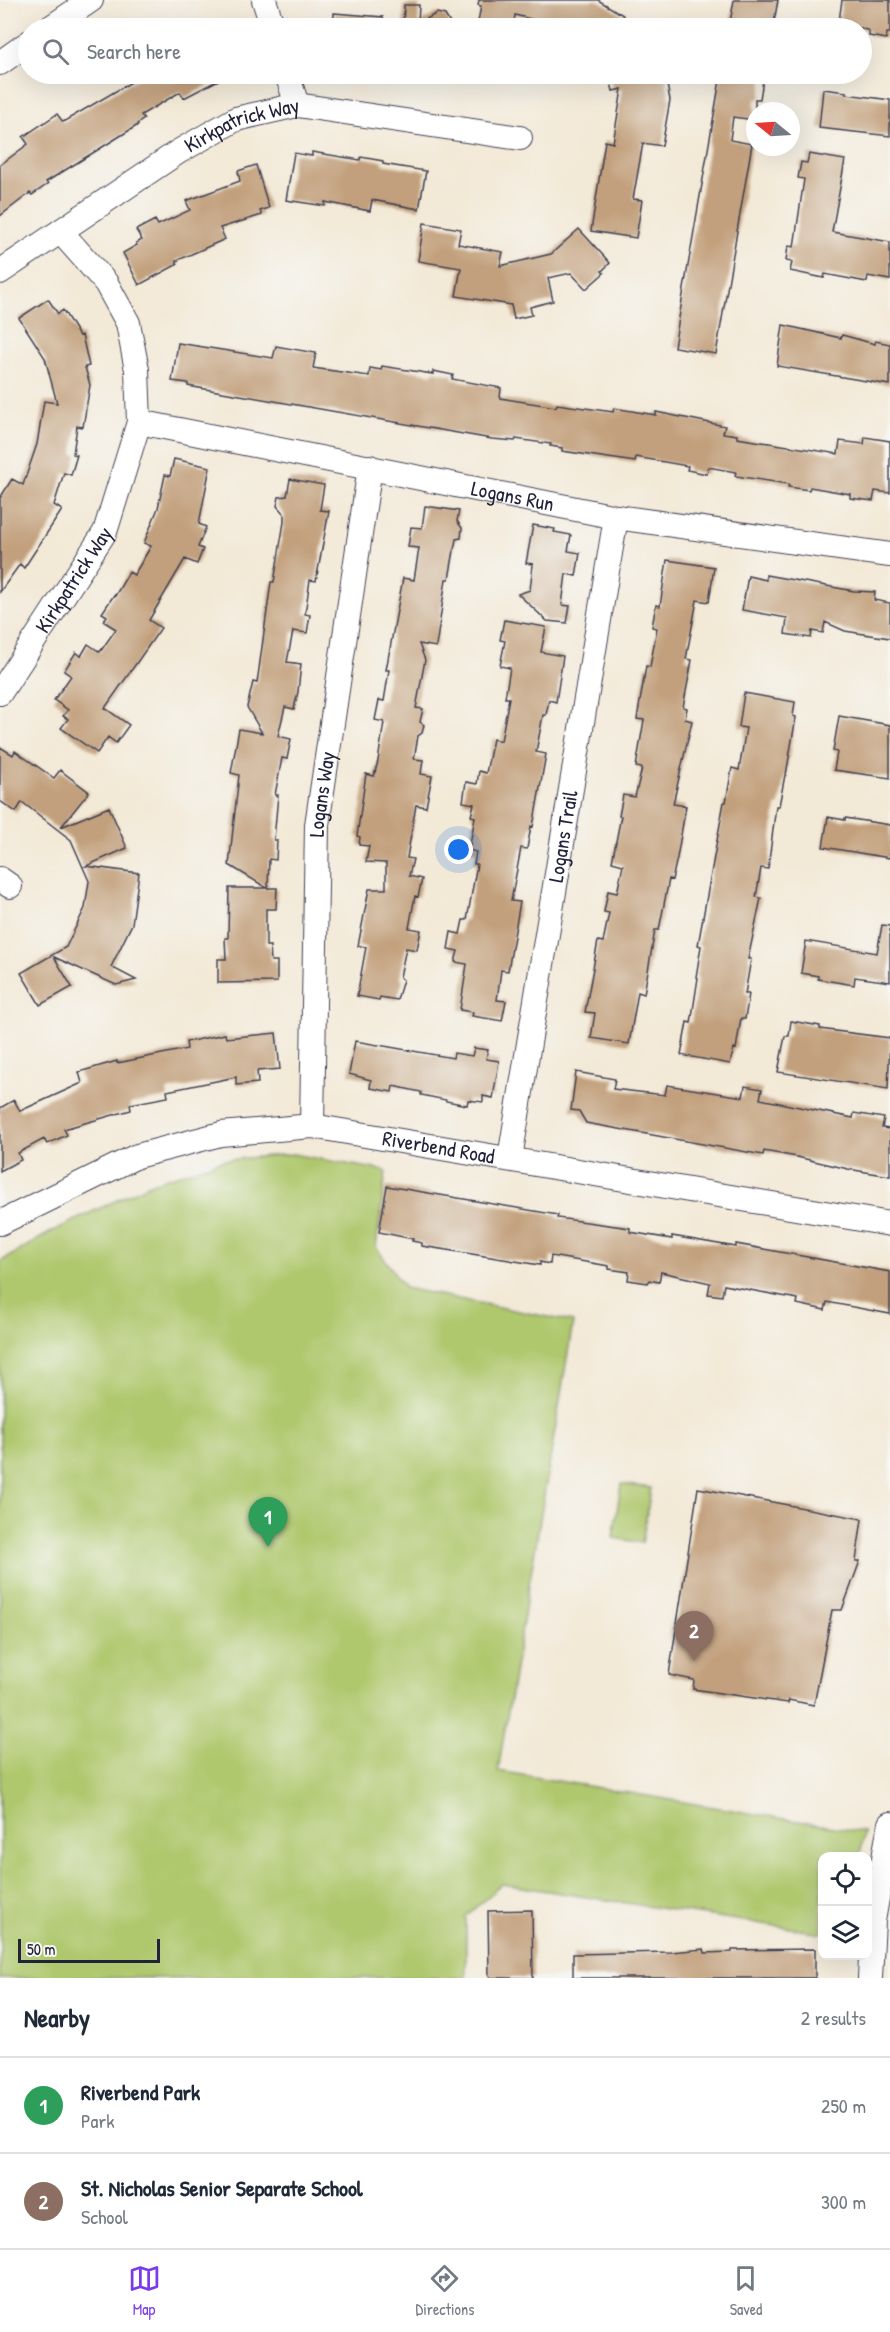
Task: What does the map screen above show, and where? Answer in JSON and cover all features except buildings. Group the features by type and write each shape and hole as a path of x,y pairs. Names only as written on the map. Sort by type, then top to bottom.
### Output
{"street":[{"path":"65,18 91,0"},
{"path":"264,0 270,18"},
{"path":"0,63 18,50"},
{"path":"290,84 297,105"},
{"name":"Kirkpatrick Way","path":"0,272 178,152 236,119 297,105 520,138"},
{"name":"Kirkpatrick Way","path":"0,693 105,532 139,422 137,370 128,323 106,282 61,232"},
{"name":"Logans Run","path":"139,422 370,466 616,517 890,555"},
{"name":"Logans Way","path":"312,1126 317,825 370,466"},
{"name":"Logans Trail","path":"510,1158 616,517"},
{"name":"Riverbend Road","path":"0,1223 137,1156 221,1134 312,1126 890,1224"},
{"path":"870,1978 873,1921 890,1824"}],"green space":[{"path":"293,1154 386,1171 376,1247 405,1288 573,1322 498,1771 864,1832 861,1852 818,1852 818,1932 502,1884 466,1916 466,1978 0,1978 0,1262 51,1232 152,1183 223,1160"},
{"path":"621,1484 651,1488 642,1543 613,1538"}],"place":[{"name":"Riverbend Park","path":"268,1547"},
{"name":"St. Nicholas Senior Separate School","path":"694,1661"}]}
